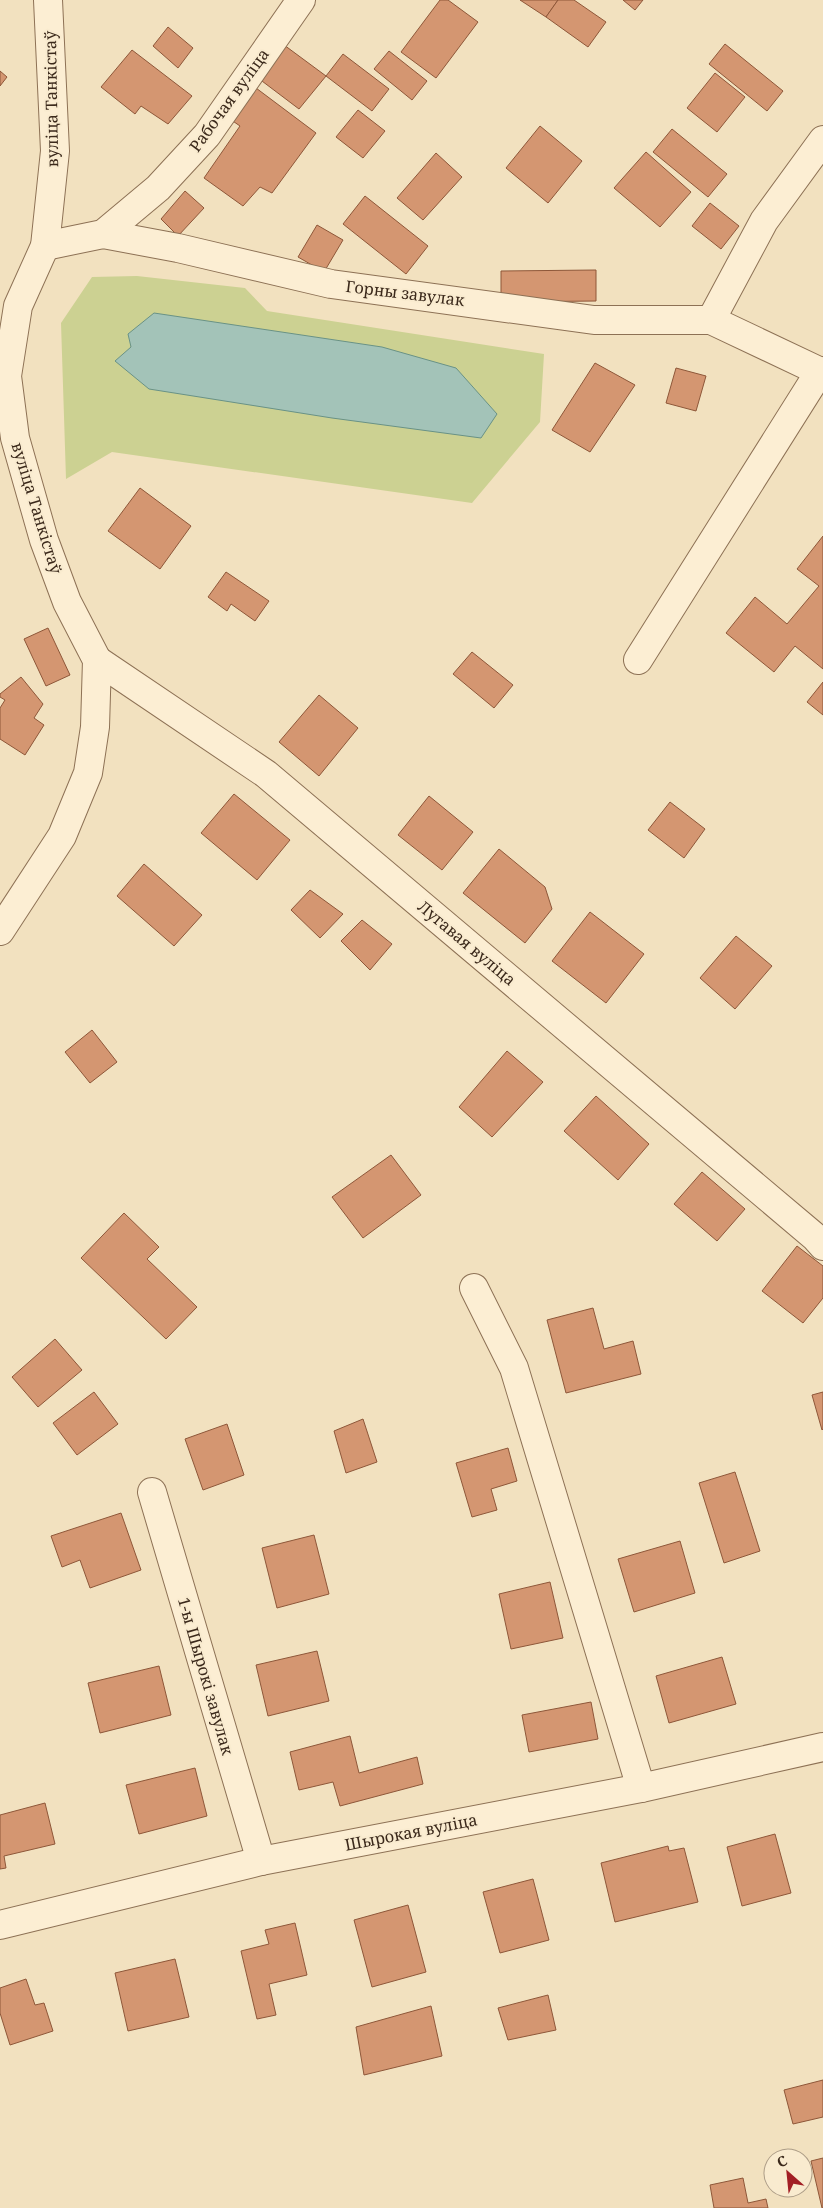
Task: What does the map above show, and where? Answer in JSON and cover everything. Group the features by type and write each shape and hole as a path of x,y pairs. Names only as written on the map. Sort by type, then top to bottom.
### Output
{"street":[{"name":"вуліца Танкістаў","path":"0,931 62,836 88,774 95,727 97,660 67,602 44,540 14,429 7,376 18,306 45,246 55,151 48,0"},
{"name":"Рабочая вуліца","path":"45,246 103,234 158,188 207,135 301,0"},
{"path":"711,320 764,221 823,140"},
{"name":"Горны завулак","path":"103,234 178,248 331,284 594,320 711,320 822,372"},
{"path":"638,660 822,372"},
{"name":"Лугавая вуліца","path":"97,660 266,774 815,1237 823,1246"},
{"path":"474,1288 514,1368 641,1788"},
{"name":"1-ы Шырокі завулак","path":"152,1492 261,1861"},
{"name":"Шырокая вуліца","path":"0,1924 261,1861 641,1788 823,1747"}],"green space":[{"path":"137,276 245,288 267,311 544,354 540,422 472,503 112,452 66,479 61,323 92,277"}],"water":[{"path":"154,313 382,347 456,368 497,414 481,438 332,418 149,389 115,361 131,347 128,334"}],"building":[{"path":"440,0 448,0 478,22 436,78 401,52"},
{"path":"520,0 558,0 546,17"},
{"path":"558,0 574,0 606,22 588,47 546,17"},
{"path":"623,0 643,0 635,10"},
{"path":"168,27 193,48 178,68 153,46"},
{"path":"280,42 326,76 299,109 254,75"},
{"path":"725,44 783,91 767,111 709,64"},
{"path":"132,50 192,96 168,124 141,106 135,114 101,87"},
{"path":"389,51 427,81 412,100 374,69"},
{"path":"343,54 389,89 372,111 326,76"},
{"path":"0,71 7,77 0,86"},
{"path":"715,73 745,97 717,132 687,108"},
{"path":"252,85 316,133 272,193 260,187 243,206 204,178 240,126 227,117"},
{"path":"358,110 385,131 363,158 336,137"},
{"path":"540,126 582,161 548,203 506,168"},
{"path":"672,129 727,174 708,197 653,152"},
{"path":"646,152 691,192 660,227 614,188"},
{"path":"436,153 462,177 423,220 397,198"},
{"path":"185,191 204,208 178,236 161,219"},
{"path":"365,196 428,246 406,274 343,224"},
{"path":"710,203 739,226 721,249 692,226"},
{"path":"317,225 343,240 324,272 298,257"},
{"path":"596,270 596,301 501,302 501,271"},
{"path":"595,363 635,385 590,452 552,430"},
{"path":"676,368 706,376 696,411 666,403"},
{"path":"140,488 191,526 160,569 108,531"},
{"path":"823,536 823,669 795,646 774,672 726,633 755,597 787,624 819,586 797,569"},
{"path":"226,572 269,601 255,621 231,604 227,611 208,597"},
{"path":"48,628 70,675 46,686 24,639"},
{"path":"472,652 513,685 494,708 453,674"},
{"path":"21,677 43,704 34,718 44,725 25,755 0,739 0,708 5,700 0,697 0,694"},
{"path":"823,682 823,715 807,702"},
{"path":"319,695 358,728 319,776 279,742"},
{"path":"234,794 290,840 257,880 201,833"},
{"path":"429,796 473,832 442,870 398,835"},
{"path":"670,802 705,829 684,858 648,830"},
{"path":"499,849 545,887 552,909 525,943 463,893"},
{"path":"144,864 202,915 174,946 117,896"},
{"path":"310,890 343,914 320,938 291,910"},
{"path":"590,912 644,954 606,1003 552,961"},
{"path":"362,920 392,944 370,970 341,941"},
{"path":"736,936 772,966 735,1009 700,978"},
{"path":"92,1030 117,1062 90,1083 65,1052"},
{"path":"507,1051 543,1082 492,1137 459,1107"},
{"path":"596,1096 649,1144 618,1180 564,1131"},
{"path":"391,1155 421,1195 363,1238 332,1197"},
{"path":"702,1172 745,1209 717,1241 674,1204"},
{"path":"124,1213 159,1247 147,1259 197,1307 166,1339 81,1258"},
{"path":"797,1246 823,1266 823,1298 803,1323 762,1291"},
{"path":"593,1308 604,1349 633,1341 641,1374 566,1393 547,1320"},
{"path":"55,1339 82,1370 38,1407 12,1377"},
{"path":"94,1392 118,1424 77,1455 53,1423"},
{"path":"823,1392 823,1429 822,1430 812,1395"},
{"path":"363,1419 377,1462 346,1473 334,1431"},
{"path":"227,1424 244,1475 203,1490 185,1439"},
{"path":"508,1448 517,1481 491,1489 497,1510 472,1517 456,1463"},
{"path":"735,1472 760,1551 724,1563 699,1483"},
{"path":"121,1513 141,1570 90,1588 80,1560 62,1567 51,1536"},
{"path":"314,1535 329,1594 277,1608 262,1548"},
{"path":"680,1541 695,1593 634,1612 618,1559"},
{"path":"550,1582 563,1638 511,1649 499,1594"},
{"path":"317,1651 329,1701 268,1716 256,1665"},
{"path":"722,1657 736,1704 669,1723 656,1676"},
{"path":"159,1666 171,1715 100,1733 88,1683"},
{"path":"591,1702 598,1739 529,1752 522,1715"},
{"path":"350,1736 359,1773 417,1757 423,1784 340,1806 333,1782 299,1790 290,1752"},
{"path":"195,1768 207,1816 139,1834 126,1785"},
{"path":"45,1803 55,1844 4,1856 6,1868 0,1869 0,1815"},
{"path":"775,1834 791,1893 742,1906 727,1847"},
{"path":"668,1846 669,1851 684,1848 698,1902 615,1922 601,1863"},
{"path":"533,1879 549,1940 500,1953 483,1892"},
{"path":"408,1905 426,1972 372,1987 354,1920"},
{"path":"295,1923 307,1975 269,1984 276,2015 257,2019 241,1951 269,1944 265,1930"},
{"path":"175,1959 189,2017 128,2031 115,1973"},
{"path":"26,1979 35,2005 44,2003 53,2031 10,2045 0,2013 0,1988"},
{"path":"548,1995 556,2030 508,2040 498,2008"},
{"path":"431,2006 442,2056 364,2075 356,2027"},
{"path":"823,2080 823,2117 793,2124 784,2090"},
{"path":"823,2158 823,2208 813,2170 813,2160"},
{"path":"743,2178 748,2203 766,2199 768,2208 714,2208 710,2185"}]}
